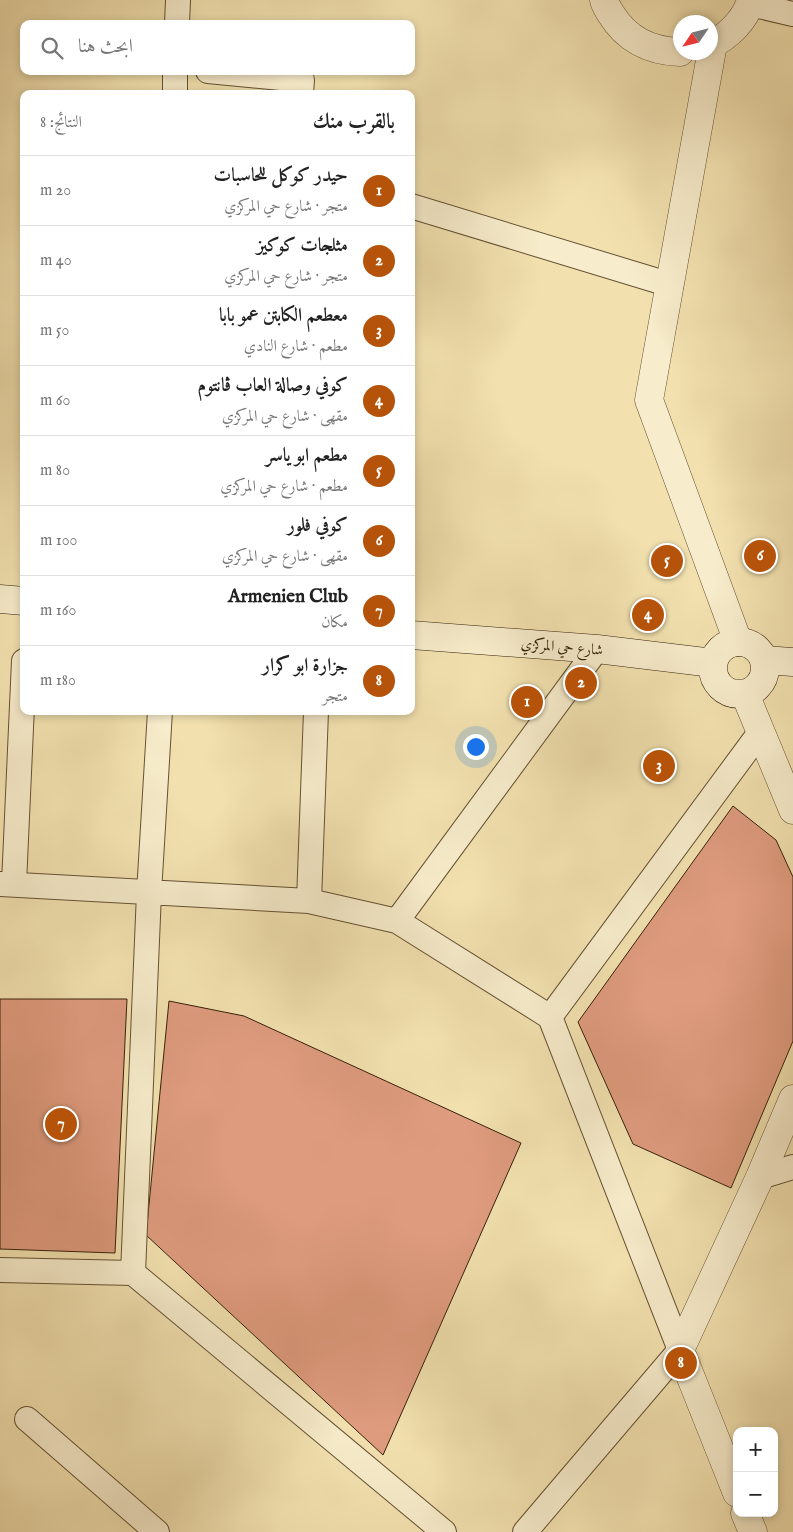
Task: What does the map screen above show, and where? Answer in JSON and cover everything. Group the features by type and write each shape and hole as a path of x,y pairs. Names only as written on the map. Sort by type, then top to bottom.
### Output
{"street":[{"path":"177,20 178,0"},
{"path":"604,0 618,26 638,42 662,51 673,52"},
{"path":"718,40 728,34 741,20 750,2 793,14"},
{"path":"709,60 671,285 649,400 738,642"},
{"path":"175,90 176,75"},
{"path":"250,75 302,80 301,90"},
{"path":"415,207 671,285"},
{"path":"0,599 20,601"},
{"name":"شارع حي المركزي","path":"415,635 597,649 713,663"},
{"path":"746,643 754,647 764,660 766,669 764,678 753,691 736,695 721,688 715,681 713,663 716,655 721,648 729,644 746,643"},
{"path":"397,921 597,649"},
{"path":"764,660 793,662"},
{"path":"745,694 793,810"},
{"path":"20,713 7,884 309,901 397,921 550,1017 733,1482"},
{"path":"133,1273 149,893 160,715"},
{"path":"309,901 316,715"},
{"path":"550,1017 761,732"},
{"path":"525,1532 680,1350 760,1177 793,1099"},
{"path":"760,1177 793,1167"},
{"path":"0,1270 133,1273 444,1532"},
{"path":"27,1419 157,1532"},
{"path":"746,1517 752,1532"}],"building":[{"path":"733,806 776,840 793,877 793,1041 731,1188 633,1144 578,1022"},
{"path":"0,999 127,999 115,1253 0,1249"},
{"path":"169,1001 244,1016 521,1143 383,1455 146,1235"}],"place":[{"name":"كوفي فلور","path":"760,556"},
{"name":"مطعم ابو ياسر","path":"667,561"},
{"name":"كوفي وصالة العاب ڤانتوم","path":"648,615"},
{"name":"مثلجات كوكيز","path":"581,683"},
{"name":"حيدر كوكل للحاسبات","path":"527,702"},
{"name":"معطعم الكابتن عمو بابا","path":"659,766"},
{"name":"Armenien Club","path":"61,1124"},
{"name":"جزارة ابو كرار","path":"681,1363"}]}
